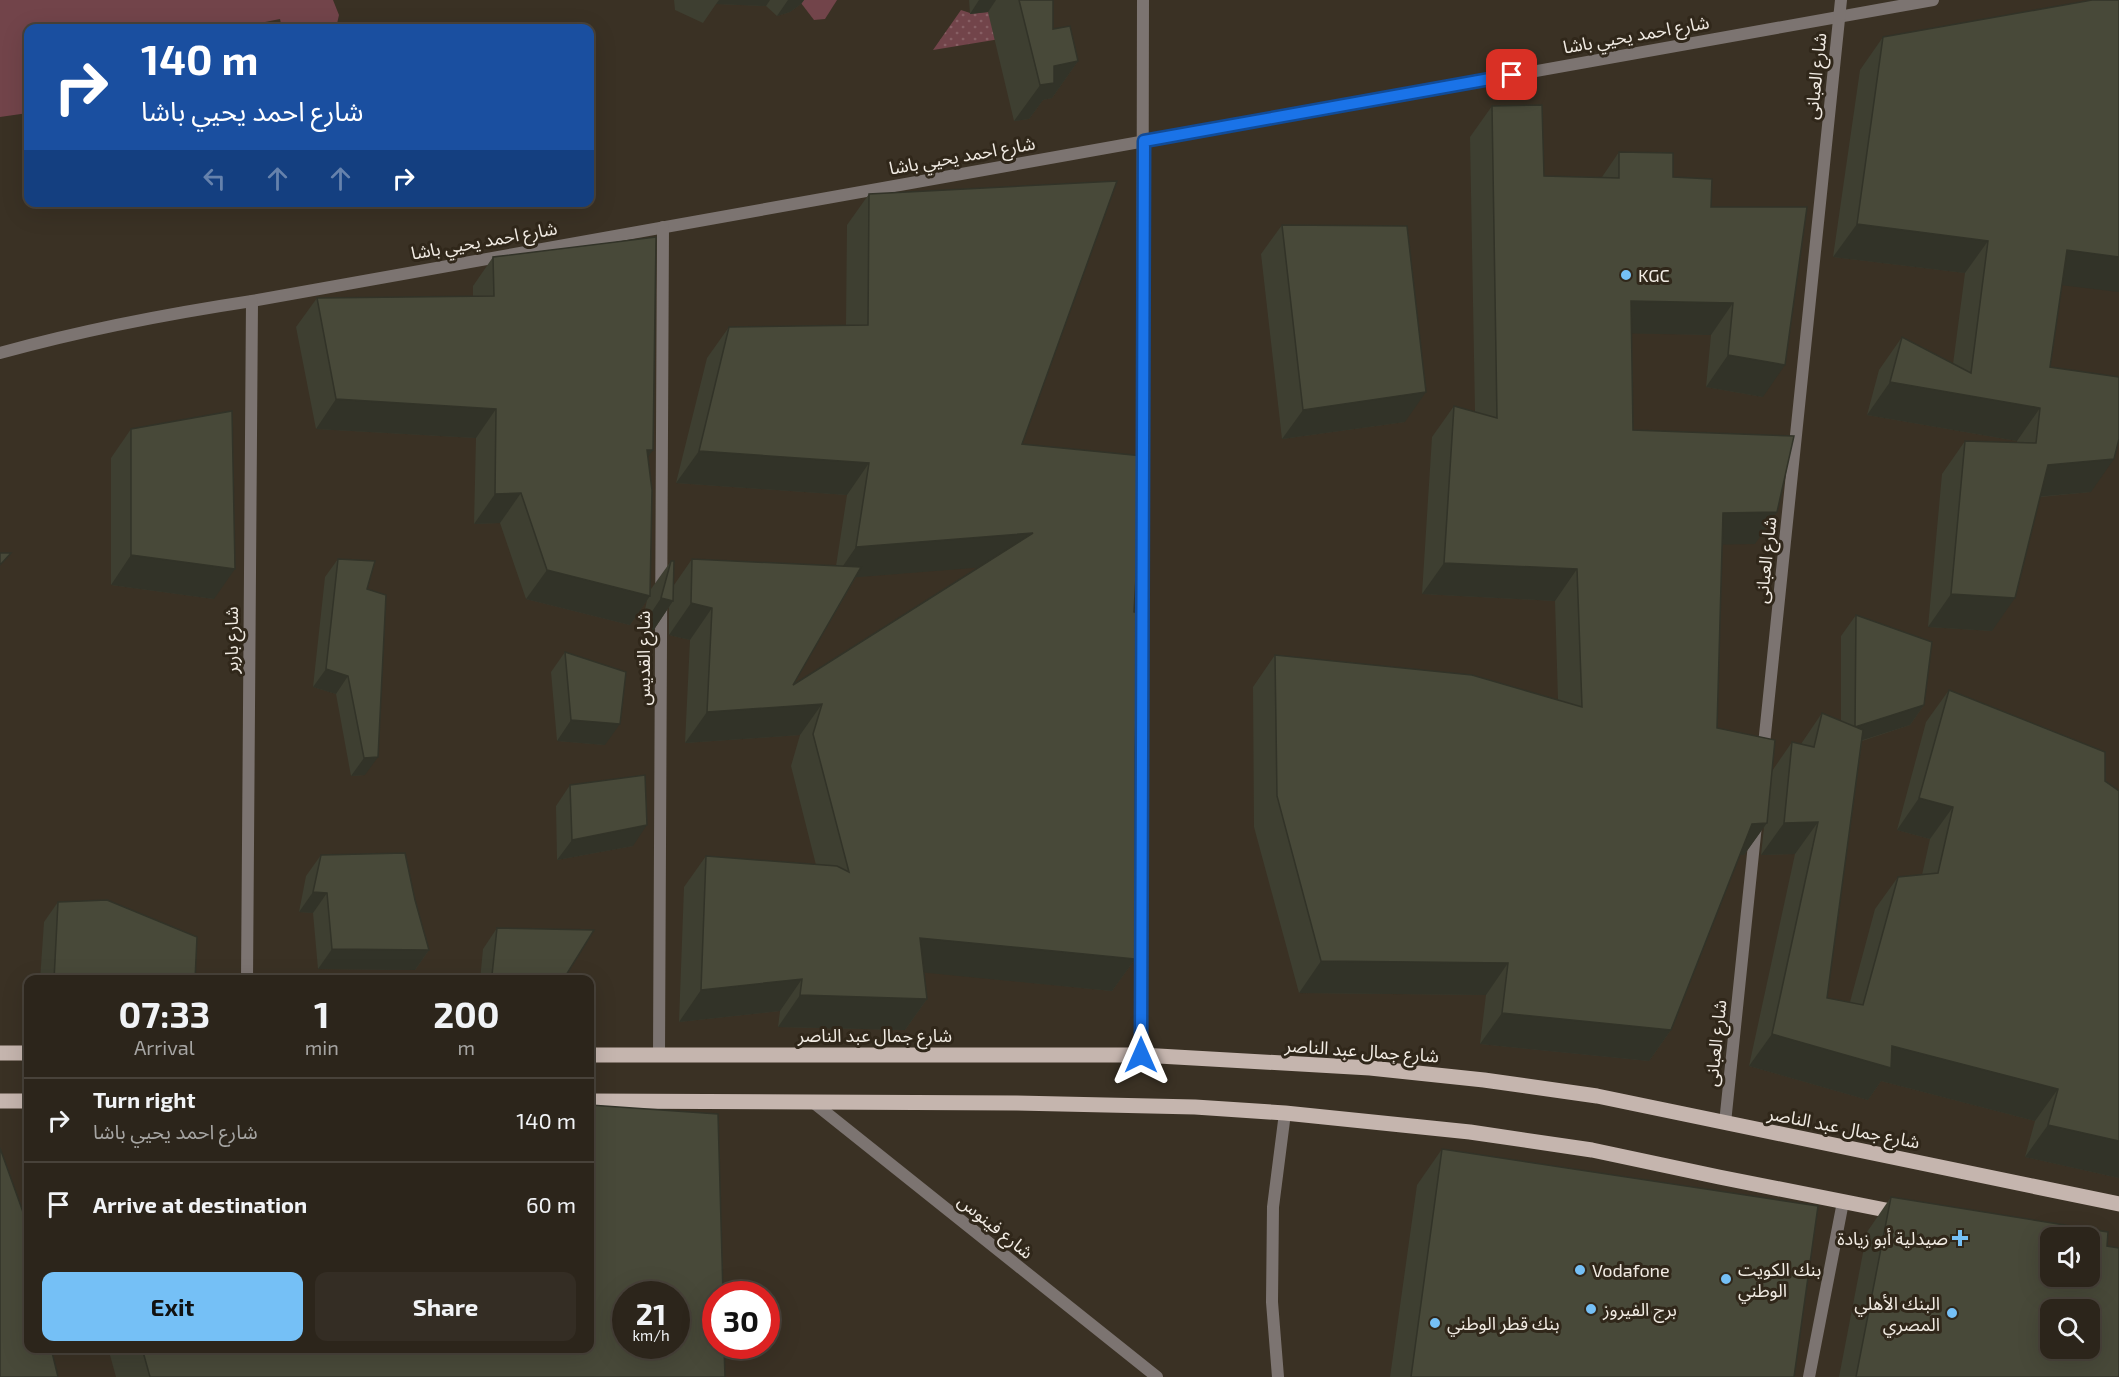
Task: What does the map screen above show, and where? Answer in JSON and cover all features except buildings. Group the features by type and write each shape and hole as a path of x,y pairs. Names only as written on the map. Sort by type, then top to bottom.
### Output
{"main road":[{"path":"0,1053 24,1053"},
{"name":"شارع جمال عبد الناصر","path":"594,1055 1141,1055 1370,1068 1484,1080 1597,1096 2119,1204"},
{"path":"0,1101 24,1101"},
{"path":"594,1101 1106,1105 1196,1107 1285,1113 1470,1132 1581,1148 1912,1215"}],"street":[{"path":"1141,1055 1143,0"},
{"name":"شارع العبانى","path":"1762,766 1840,0"},
{"name":"شارع احمد يحيي باشا","path":"0,353 50,339 150,317 252,301 1933,0"},
{"name":"شارع القديس","path":"659,1054 663,227"},
{"name":"شارع باربر","path":"247,975 252,301"},
{"name":"شارع العبانى","path":"1725,1123 1757,813"},
{"name":"شارع فينوس","path":"813,1103 1157,1377"},
{"path":"1278,1377 1272,1302 1273,1207 1285,1113"},
{"path":"1809,1377 1843,1202"}],"shaded area":[{"path":"0,0 333,0 339,15 337,24 281,24 280,19 255,24 24,24 24,114 0,117"},
{"path":"800,0 837,0 825,19 814,20"},
{"path":"1027,6 1055,30 933,50 961,10 970,13"}],"place":[{"name":"KGC","path":"1626,275"},
{"name":"صيدلية أبو زيادة","path":"1960,1238"},
{"name":"Vodafone","path":"1580,1270"},
{"name":"بنك الكويت الوطني","path":"1726,1279"},
{"name":"برج الفيروز","path":"1591,1309"},
{"name":"البنك الأهلي المصري","path":"1952,1313"},
{"name":"بنك قطر الوطني","path":"1435,1323"}],"route":[{"path":"1141,1055 1144,141 1512,75"}]}
